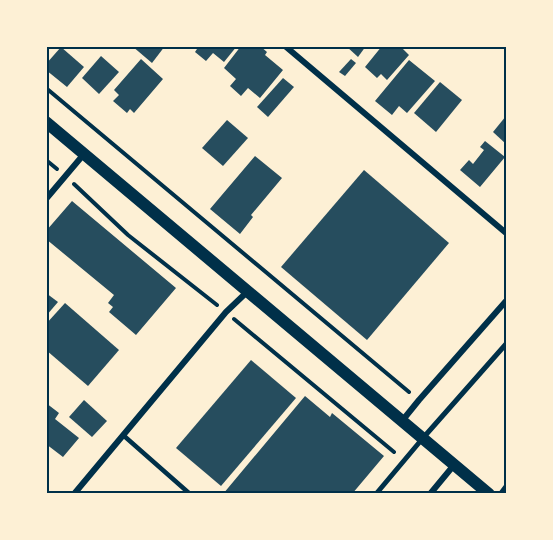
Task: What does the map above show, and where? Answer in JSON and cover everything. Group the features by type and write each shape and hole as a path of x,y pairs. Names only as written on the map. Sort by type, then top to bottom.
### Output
{"main road":[{"path":"46,122 489,494"}],"street":[{"path":"285,46 507,233"},
{"path":"46,199 84,154"},
{"path":"74,494 226,312 248,291"},
{"path":"402,421 507,301"},
{"path":"376,494 507,344"},
{"path":"430,494 455,465"}],"lane":[{"path":"123,435 190,494"},
{"path":"500,494 507,486"}],"path":[{"path":"46,88 419,400"}],"building":[{"path":"132,46 165,46 152,63"},
{"path":"199,46 237,46 224,62 213,53 206,61 195,52"},
{"path":"241,46 260,46 267,52 265,55 283,70 260,98 248,88 241,96 230,86 236,79 224,68"},
{"path":"346,46 366,46 358,57"},
{"path":"382,46 400,46 409,55 387,80 381,74 377,78 365,67"},
{"path":"61,47 84,67 67,87 46,70 46,64"},
{"path":"101,56 119,72 99,94 82,78"},
{"path":"141,59 163,79 134,113 130,109 127,113 113,101 119,95 114,90"},
{"path":"351,59 356,63 345,76 339,72"},
{"path":"409,60 435,81 407,113 399,106 392,115 375,101"},
{"path":"283,78 294,87 268,117 257,107"},
{"path":"440,82 462,100 436,132 414,113"},
{"path":"506,116 506,144 493,132"},
{"path":"227,120 248,138 223,166 202,148"},
{"path":"485,141 505,157 480,187 460,170 469,160 473,164 484,150 480,147"},
{"path":"255,156 282,178 251,215 253,217 240,234 210,209"},
{"path":"364,170 449,243 367,340 281,267"},
{"path":"72,201 176,288 136,335 109,312 113,307 108,303 114,295 46,239 46,231"},
{"path":"46,293 58,302 46,316"},
{"path":"65,303 119,350 88,386 46,350 46,324"},
{"path":"251,360 296,398 221,486 176,448"},
{"path":"305,396 330,417 332,413 384,456 352,494 223,494"},
{"path":"84,400 107,421 92,437 69,417"},
{"path":"46,403 59,413 55,419 79,438 63,457 46,444"}]}
